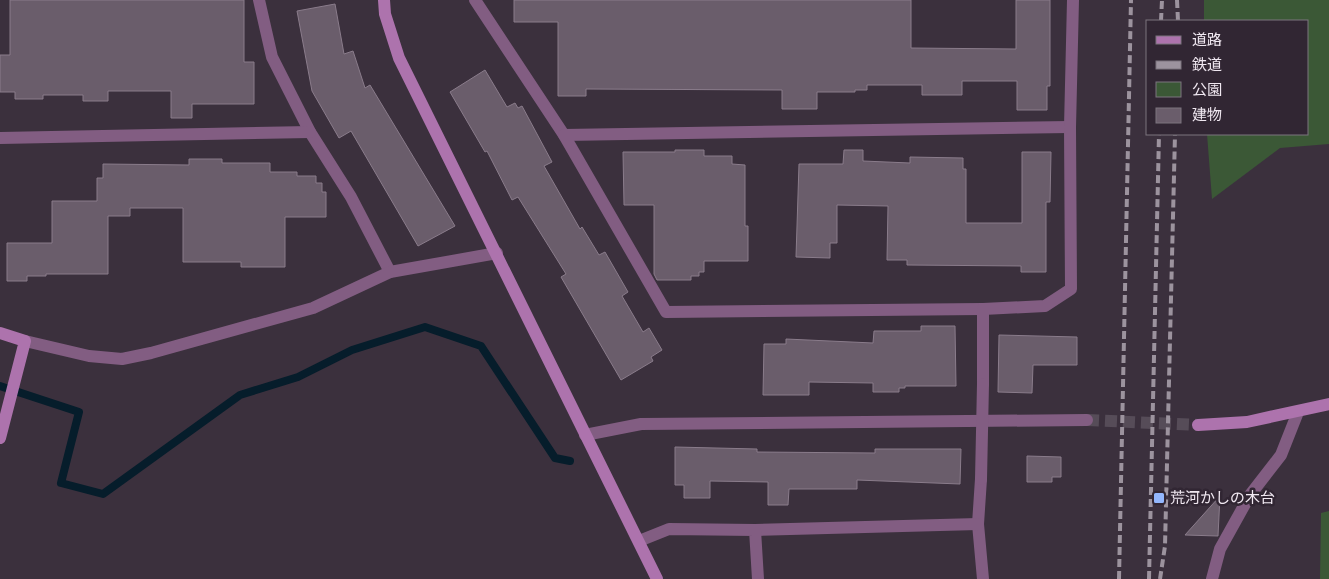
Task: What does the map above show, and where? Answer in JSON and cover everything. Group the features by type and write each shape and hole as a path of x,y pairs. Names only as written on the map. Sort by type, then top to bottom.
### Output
{"street":[{"path":"259,0 272,57 310,132 350,197 390,272"},
{"path":"384,0 386,14 399,58 657,579"},
{"path":"476,0 564,135 666,312 983,309 1045,306 1071,289 1070,127 1073,0"},
{"path":"564,135 1070,127"},
{"path":"0,138 310,132"},
{"path":"0,333 89,356 122,358 151,353 313,308 390,272 497,253"},
{"path":"983,309 981,479 978,524 983,579"},
{"path":"0,438 25,341"},
{"path":"1198,425 1247,422 1329,404"},
{"path":"1212,579 1220,549 1250,495 1281,455 1298,412"},
{"path":"585,435 640,424 1087,420"},
{"path":"639,541 669,529 754,530 978,524"},
{"path":"754,530 758,579"}],"green space":[{"path":"1204,0 1329,0 1329,144 1280,148 1212,199 1207,135 1309,135 1309,20 1204,20"},
{"path":"1329,511 1329,579 1320,579 1321,513"}],"building":[{"path":"10,0 244,0 244,62 254,62 254,104 192,104 192,118 171,118 171,91 108,91 108,101 83,101 83,95 43,95 43,99 15,99 15,92 0,92 0,55 10,55"},
{"path":"514,0 911,0 911,48 1016,49 1016,0 1050,0 1050,86 1047,86 1047,110 1017,110 1017,81 962,81 962,95 922,95 922,85 867,85 867,90 855,90 855,92 817,92 817,109 782,109 782,90 586,89 586,96 558,96 558,22 514,22"},
{"path":"335,4 344,54 353,51 365,88 370,85 455,226 418,246 351,131 339,138 312,91 297,11"},
{"path":"485,70 507,107 515,103 518,108 522,106 552,162 544,166 580,229 582,227 599,255 605,252 628,292 622,296 643,332 649,328 662,350 651,357 653,361 621,380 561,277 566,274 518,197 512,200 487,151 485,152 450,92"},
{"path":"675,150 704,150 704,156 732,156 732,164 745,165 745,226 748,226 748,261 704,261 704,272 699,272 699,276 691,276 691,280 657,280 654,274 654,205 624,205 623,152 675,152"},
{"path":"844,150 863,150 863,161 910,163 910,157 963,158 963,169 966,169 966,223 1022,223 1022,152 1051,152 1050,202 1046,202 1046,272 1021,272 1021,266 907,265 907,260 887,260 888,206 837,205 837,243 830,243 830,258 796,257 799,164 843,164"},
{"path":"189,159 222,159 222,163 270,163 270,172 297,172 297,176 316,176 316,183 322,183 322,192 326,192 326,217 285,217 285,267 241,267 241,262 183,262 183,208 130,208 130,216 108,216 108,274 46,274 46,276 27,276 27,281 7,281 7,243 52,243 52,201 97,201 97,178 103,178 103,164 189,165"},
{"path":"921,326 955,326 956,386 905,386 905,388 899,388 899,392 873,392 873,383 809,382 809,395 763,395 764,344 786,344 786,339 873,343 874,331 921,331"},
{"path":"999,335 1077,337 1077,365 1033,365 1032,393 998,392"},
{"path":"675,447 757,449 757,452 875,453 875,449 961,449 960,484 857,480 857,489 789,489 788,505 768,505 768,482 710,481 710,498 684,498 684,485 675,485"},
{"path":"1027,456 1061,457 1061,477 1052,477 1052,482 1027,482"},
{"path":"1220,496 1218,536 1185,535"}],"waterway":[{"path":"0,386 79,412 61,483 103,494 240,395 298,377 352,350 425,327 481,346 555,458 570,461"}],"tunnel":[{"path":"1087,420 1198,425"}],"railway":[{"path":"1119,579 1131,0"},
{"path":"1161,20 1162,0"},
{"path":"1177,0 1178,20"},
{"path":"1149,579 1159,135"},
{"path":"1160,579 1165,546 1175,135"}],"place":[{"name":"荒河かしの木台","path":"1159,498"}]}
